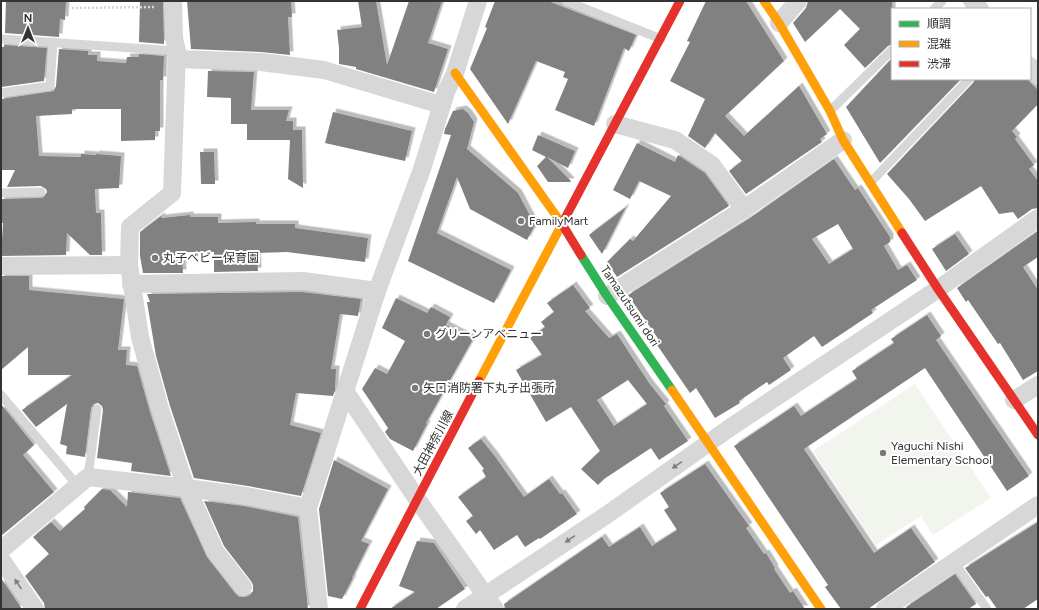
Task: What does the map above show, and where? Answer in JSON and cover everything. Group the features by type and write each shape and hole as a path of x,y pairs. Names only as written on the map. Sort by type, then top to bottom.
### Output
{"main road":[{"path":"562,224 680,1"},
{"path":"764,1 830,111 843,140 870,183 938,289 1038,435"},
{"name":"Tamazutsumi dori","path":"455,73 562,224 607,296 709,443 775,543 821,609"},
{"name":"大田神奈川線","path":"360,609 562,224"}],"street":[{"path":"319,609 308,508 377,291 422,169 441,105 455,73 478,1"},
{"path":"778,23 798,1"},
{"path":"166,4 177,55 172,192 130,227 129,265 140,337 160,409 183,479 216,551 243,587"},
{"path":"177,55 261,62 324,70 441,105"},
{"path":"1031,67 1038,76"},
{"path":"615,124 675,140 712,165 744,209"},
{"path":"607,296 744,209 843,140"},
{"path":"465,609 491,602 608,514 709,443 938,289 1038,218"},
{"path":"1,266 129,265"},
{"path":"132,284 303,281 377,291"},
{"path":"1014,400 1038,385"},
{"path":"345,391 417,499 491,602"},
{"path":"1,550 83,481 187,488 246,496 308,508"},
{"path":"885,609 1038,505"},
{"path":"1,559 35,609"}],"lane":[{"path":"566,1 661,39"},
{"path":"1,39 53,42 177,55"},
{"path":"1,93 50,86 53,42"},
{"path":"830,111 891,51"},
{"path":"870,183 968,80"},
{"path":"1,194 41,192"},
{"path":"1,395 83,481"},
{"path":"83,481 97,409"},
{"path":"954,562 987,609"}],"path":[{"path":"72,8 166,4"}],"shaded area":[{"path":"915,384 991,498 933,535 921,516 876,545 813,451"}],"building":[{"path":"6,1 66,1 65,20 60,19 59,37 5,33"},
{"path":"140,1 163,1 164,44 139,42"},
{"path":"187,1 291,1 292,17 288,17 290,55 261,52 191,49"},
{"path":"358,1 376,1 387,65 409,1 442,1 428,43 448,49 434,92 356,69 356,67 339,64 337,30 362,27"},
{"path":"495,1 548,1 636,35 629,51 624,48 594,126 555,110 568,79 563,77 565,72 536,61 508,124 470,69 487,28 485,27"},
{"path":"706,1 746,1 784,61 725,116 744,136 799,86 827,134 820,139 822,142 746,194 729,171 742,161 715,133 705,148 688,136 705,99 670,81 690,42 687,41"},
{"path":"808,1 892,1 891,44 865,68 844,45 860,29 840,9 805,42 793,23 806,8"},
{"path":"4,45 47,48 44,81 1,87 1,47 4,47"},
{"path":"59,49 88,51 88,55 97,55 97,61 126,63 127,57 139,57 139,54 164,56 163,80 160,80 160,131 155,131 155,140 121,141 121,109 72,109 72,114 36,116 39,156 81,157 81,154 96,154 121,156 119,188 95,189 96,213 101,213 102,255 90,255 67,233 66,255 1,256 3,223 1,223 1,199 41,198 44,197 47,192 46,189 41,186 7,187 15,170 1,170 1,99 54,91 56,86"},
{"path":"891,59 891,80 960,80 880,163 846,107"},
{"path":"208,71 254,72 251,110 289,110 286,121 293,121 293,130 302,130 303,188 288,179 290,140 247,140 247,124 231,124 231,98 207,97"},
{"path":"974,80 1028,80 1038,90 1038,104 1012,131 1017,137 1015,139 1034,165 1029,169 1038,181 1038,208 1032,209 1018,219 1013,212 999,214 981,186 925,221 909,199 887,174"},
{"path":"463,109 468,113 474,122 467,149 518,193 535,225 527,240 470,209 457,177 437,233 511,270 494,303 408,261 451,135 444,134 445,129 453,111"},
{"path":"333,112 412,131 405,161 325,143"},
{"path":"538,135 575,151 568,168 547,157 571,181 570,182 548,182 537,166 546,157 532,150"},
{"path":"637,143 675,162 678,155 705,173 729,206 617,277 607,262 630,239 633,241 671,196 639,181 630,199 613,190"},
{"path":"200,152 214,152 215,184 201,184"},
{"path":"834,159 855,190 858,188 890,237 890,242 884,246 898,270 907,265 917,280 871,310 873,313 822,347 814,336 783,358 791,370 769,385 767,382 739,401 740,403 715,418 696,388 690,393 655,342 659,340 628,295 750,218","holes":["838,224 853,249 829,264 812,239"]},
{"path":"626,207 602,254 589,235"},
{"path":"190,215 190,217 218,217 218,223 256,222 256,224 295,224 295,228 368,238 365,262 287,252 257,253 258,271 214,272 214,252 182,252 183,273 143,273 140,256 140,232 161,216 162,218"},
{"path":"1038,231 1038,257 1023,267 1038,290 1038,371 1023,380 1000,343 998,344 968,300 966,302 957,288"},
{"path":"955,234 969,254 946,271 932,249"},
{"path":"1,276 29,276 29,290 124,299 118,350 127,350 126,365 137,366 171,476 131,471 132,463 97,458 103,410 102,406 98,403 94,404 91,408 85,457 66,454 67,446 60,444 67,404 36,427 22,410 72,375 28,375 28,347 1,370"},
{"path":"573,285 590,308 585,311 609,338 617,334 649,383 666,404 664,406 688,441 659,460 651,448 604,479 598,485 581,469 600,451 571,407 546,422 516,370 542,355 530,338 545,327 541,322 554,312 547,303","holes":["628,380 647,404 614,426 597,400"]},
{"path":"302,292 361,299 358,316 340,314 331,369 336,369 335,390 333,396 296,393 290,425 321,433 301,496 194,478 170,406 156,356 147,302 150,302 147,294"},
{"path":"396,298 427,313 431,307 450,317 446,325 473,339 426,423 427,424 413,451 390,439 385,432 388,428 362,389 375,368 387,374 405,341 382,328"},
{"path":"927,315 941,336 936,340 1029,476 1007,491 925,368 804,449 874,553 911,528 935,562 868,609 841,609 825,587 828,585 734,446 794,406 801,416 857,379 852,371 894,343 891,339"},
{"path":"1,404 34,445 23,455 54,492 1,536"},
{"path":"481,439 524,497 549,479 560,494 562,493 577,514 540,539 539,538 525,547 517,535 494,550 480,530 476,534 466,521 473,516 458,497 486,477 482,470 484,469 468,448"},
{"path":"334,460 388,489 361,541 369,544 342,599 328,596 319,509"},
{"path":"705,464 749,526 746,528 764,554 766,553 775,568 774,569 790,593 793,591 805,609 505,609 504,604 602,537 609,547 640,527 652,546 677,530 664,510 669,507 660,493"},
{"path":"102,489 110,490 127,507 128,492 180,498 207,557 239,597 250,595 253,591 253,585 224,546 204,501 244,506 298,517 308,609 45,609 44,603 25,576 49,554 33,537 51,522 60,531 85,509 84,507"},
{"path":"1038,522 1038,599 1023,609 997,609 988,596 986,597 965,568"},
{"path":"417,541 434,543 465,589 436,609 390,609 415,592 399,586"},
{"path":"955,574 976,604 968,609 907,609 906,607"},
{"path":"1,578 22,609 1,609"}],"traffic: fast":[{"path":"581,255 607,296 672,390"}],"traffic: slow":[{"path":"764,1 779,23 830,111 843,140 902,233"},
{"path":"455,73 562,224 479,381"},
{"path":"672,390 821,609"}],"traffic: jam":[{"path":"581,255 562,224 680,1"},
{"path":"902,233 938,289 1038,435"},
{"path":"360,609 479,381"}],"place":[{"name":"FamilyMart","path":"521,221"},
{"name":"丸子ベビー保育園","path":"155,258"},
{"name":"グリーンアベニュー","path":"427,334"},
{"name":"矢口消防署下丸子出張所","path":"415,388"},
{"name":"Yaguchi Nishi Elementary School","path":"883,453"}]}
